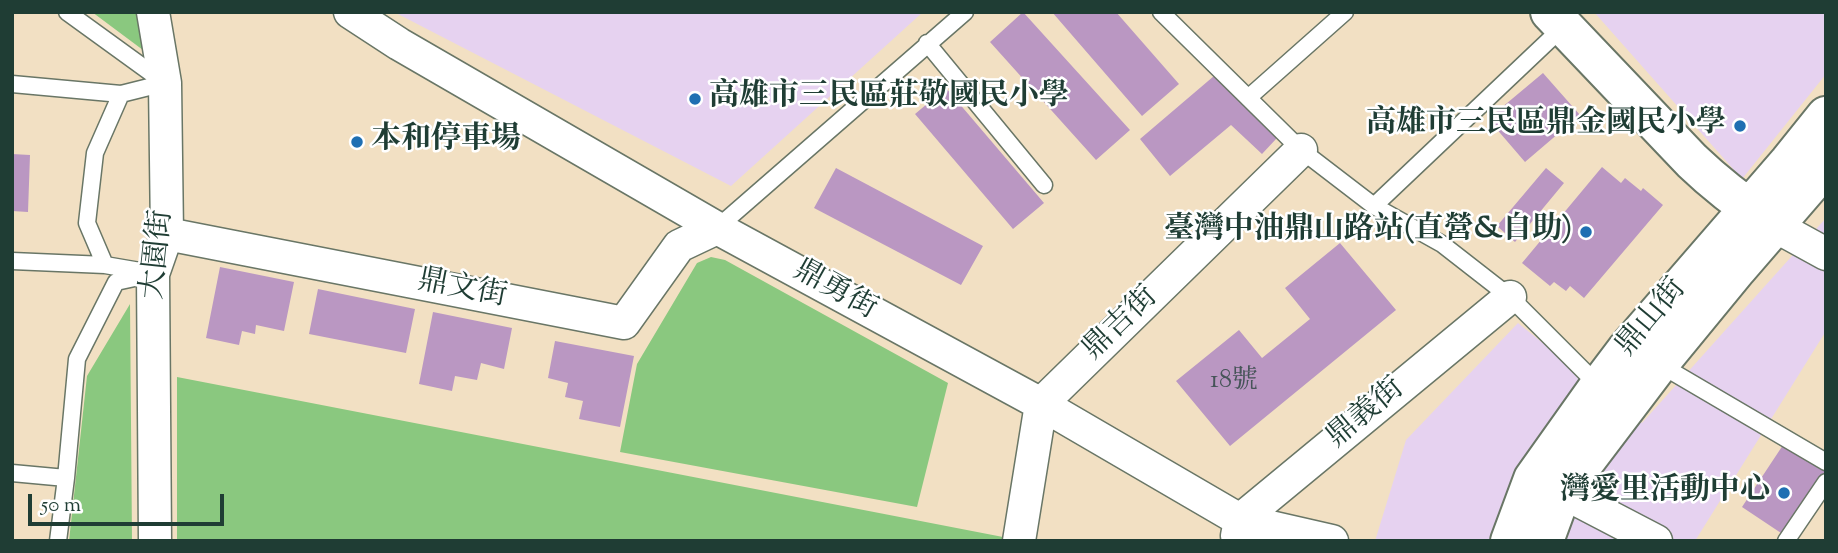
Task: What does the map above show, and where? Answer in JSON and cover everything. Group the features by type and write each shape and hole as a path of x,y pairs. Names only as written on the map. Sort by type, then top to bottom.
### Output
{"street":[{"name":"大園街","path":"152,12 165,83 167,234 153,274 155,541"},
{"name":"鼎勇街","path":"350,12 399,44 717,228 1041,404 1238,531 1332,541"},
{"path":"1557,19 1709,177 1762,217 1826,254"},
{"name":"鼎山街","path":"1544,541 1562,492 1659,364 1738,268 1762,217 1826,116"},
{"name":"鼎吉街","path":"1041,404 1301,150"},
{"name":"鼎山街","path":"1510,541 1533,479 1627,349 1762,217 1826,166"},
{"name":"鼎文街","path":"167,234 624,323 680,246 717,228"},
{"name":"鼎義街","path":"1238,531 1510,297"},
{"path":"1020,541 1041,404"},
{"path":"1562,492 1656,541"}],"lane":[{"path":"67,12 165,83"},
{"path":"717,228 965,12"},
{"path":"1161,12 1301,150 1374,206 1442,244 1510,297 1599,386"},
{"path":"1248,98 1345,12"},
{"path":"1374,206 1557,19"},
{"path":"927,43 1044,185"},
{"path":"12,84 121,94 165,83"},
{"path":"105,265 88,223 94,153 121,94"},
{"path":"12,261 105,265 153,274"},
{"path":"58,541 77,359 116,282 153,274"},
{"path":"1659,364 1826,462"},
{"path":"12,473 66,478"},
{"path":"1786,541 1826,482"}],"shaded area":[{"name":"高雄市三民區莊敬國民小學","path":"394,12 923,12 731,186"},
{"name":"高雄市三民區鼎金國民小學","path":"1594,12 1826,12 1826,74 1742,179"},
{"path":"1826,218 1826,331 1695,541 1375,541 1406,440 1518,323 1642,423"}],"green space":[{"path":"92,12 144,12 151,56"},
{"path":"711,257 725,260 948,383 917,507 620,452 637,364 697,263"},
{"path":"130,304 132,541 69,541 87,376"},
{"path":"177,377 1003,537 1003,541 177,541"}],"building":[{"path":"1023,12 1130,130 1096,160 990,42"},
{"path":"1052,12 1116,12 1179,84 1142,116"},
{"path":"1221,70 1277,130 1276,139 1262,154 1231,125 1170,176 1140,139"},
{"path":"1543,73 1580,115 1525,162 1488,119"},
{"path":"946,88 1044,203 1013,229 915,114"},
{"path":"12,154 30,155 28,212 12,211"},
{"path":"1602,167 1621,183 1625,178 1641,191 1643,188 1663,205 1584,298 1570,286 1566,291 1554,282 1550,286 1522,263"},
{"path":"836,168 983,246 961,285 814,208"},
{"path":"1546,168 1564,183 1515,242 1497,226"},
{"path":"1340,243 1396,310 1230,446 1176,381 1239,330 1262,358 1310,319 1285,288"},
{"path":"220,267 294,282 284,331 256,325 255,334 242,331 239,345 206,338"},
{"path":"318,289 415,309 406,353 309,334"},
{"path":"433,312 512,328 504,369 481,363 477,380 455,376 452,391 419,384"},
{"path":"555,341 634,356 620,427 579,419 583,401 565,397 568,383 548,378"},
{"name":"灣愛里活動中心","path":"1787,439 1826,464 1826,479 1787,537 1742,507"}],"place":[{"name":"高雄市三民區莊敬國民小學","path":"695,99"},
{"name":"高雄市三民區鼎金國民小學","path":"1740,126"},
{"name":"本和停車場","path":"357,142"},
{"name":"臺灣中油鼎山路站(直營&自助)","path":"1586,232"},
{"name":"灣愛里活動中心","path":"1784,493"}]}
